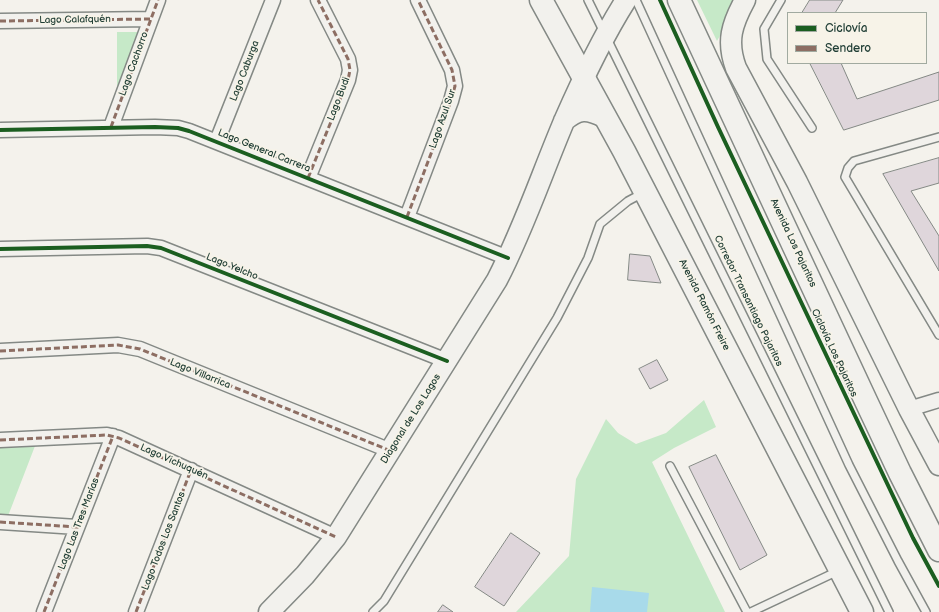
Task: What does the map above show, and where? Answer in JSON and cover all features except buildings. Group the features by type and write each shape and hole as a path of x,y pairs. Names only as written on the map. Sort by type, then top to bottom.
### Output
{"main road":[{"name":"Avenida Ramón Freire","path":"541,0 645,191 861,611"},
{"name":"Diagonal de Los Lagos","path":"269,612 305,575 336,537 391,452 484,301 508,258 583,78 605,34 626,0"},
{"name":"Avenida Los Pajaritos","path":"679,0 900,473 939,550"},
{"path":"745,0 735,20 731,34 731,52 736,68 798,182 909,409 939,465"},
{"path":"564,121 576,112 581,111 595,112 604,117"}],"street":[{"name":"Lago Cachorro","path":"111,128 158,0"},
{"name":"Lago Caburga","path":"217,141 273,0"},
{"name":"Lago Budi","path":"308,178 348,80 350,70 348,59 318,0"},
{"name":"Lago Azul Sur","path":"407,217 451,101 454,86 452,70 418,0"},
{"name":"Lago Calafquén","path":"0,21 151,19"},
{"name":"Lago General Carrera","path":"0,130 178,128 217,141 508,258"},
{"name":"Lago Yelcho","path":"0,249 147,246 161,248 447,361"},
{"name":"Lago Villarrica","path":"0,351 118,345 140,349 391,452"},
{"path":"909,409 939,400"},
{"name":"Lago Vichuquén","path":"0,440 107,435 113,436 126,440 336,537"},
{"name":"Lago Las Tres Marías","path":"44,612 113,436"},
{"name":"Lago Todos Los Santos","path":"136,612 192,470"},
{"path":"0,522 77,527"}],"lane":[{"name":"Corredor Transantiago Pajaritos","path":"588,0 889,612"},
{"path":"636,0 849,465 926,612"},
{"path":"781,0 764,29 767,59 812,128"},
{"path":"939,137 854,161 848,168 845,177 939,335"},
{"path":"373,612 384,601 557,318 588,258 600,224 645,191"},
{"path":"670,466 746,612"},
{"path":"751,612 841,570"}],"green space":[{"path":"697,0 740,0 717,41"},
{"path":"117,32 140,32 117,87"},
{"path":"704,400 716,427 674,448 652,462 725,612 516,612 569,556 576,479 606,419 618,433 636,444 666,433"},
{"path":"35,446 8,516 0,516 0,447"}],"water":[{"path":"592,587 649,593 647,612 590,612"}],"marked path":[{"path":"111,127 158,0"},
{"path":"308,178 348,80 350,70 348,59 318,0"},
{"path":"407,217 451,101 455,86 452,70 418,0"},
{"path":"0,21 151,19"},
{"path":"0,351 118,345 140,349 391,451"},
{"path":"0,440 107,435 119,438 336,537"},
{"path":"44,612 113,436"},
{"path":"136,612 191,470"},
{"path":"0,522 77,527"}],"cycle path":[{"name":"Ciclovía Los Pajaritos","path":"660,0 718,127 913,538 939,586"},
{"path":"0,130 155,127 178,128 189,131 508,258"},
{"path":"0,249 147,246 161,248 447,361"}]}
